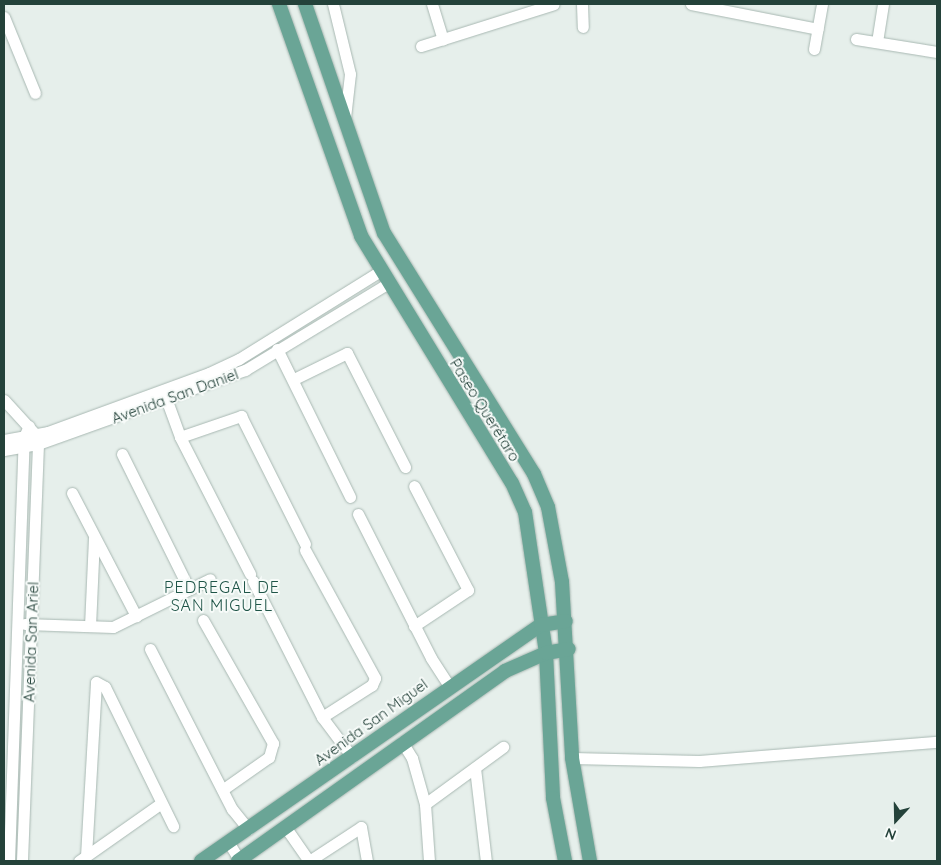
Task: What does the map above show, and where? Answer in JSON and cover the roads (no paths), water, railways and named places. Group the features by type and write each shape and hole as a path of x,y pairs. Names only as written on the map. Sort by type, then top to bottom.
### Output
{"main road":[{"name":"Paseo Querétaro","path":"279,4 361,236 383,278 512,482 532,543 546,653 553,798 565,861"},
{"name":"Paseo Querétaro","path":"305,4 384,233 534,474 556,540 569,650 572,758 590,861"},
{"name":"Avenida San Miguel","path":"201,861 450,686 541,625 566,621"},
{"path":"239,861 402,742 505,671 546,653 569,650"}],"street":[{"path":"333,4 350,74 345,122"},
{"path":"432,4 443,39"},
{"path":"421,46 554,4"},
{"path":"582,4 583,28"},
{"path":"691,4 818,29"},
{"path":"814,49 822,4"},
{"path":"877,42 883,4"},
{"path":"4,17 35,93"},
{"path":"856,39 937,52"},
{"name":"Avenida San Daniel","path":"4,440 30,437 167,401 211,378 277,348 383,278"},
{"name":"Avenida San Daniel","path":"4,450 30,437 211,378 239,359 383,278"},
{"path":"277,348 350,497"},
{"path":"294,380 347,353 405,467"},
{"path":"4,400 30,437"},
{"path":"167,401 180,437 322,717 352,756"},
{"path":"180,437 241,416 305,547 375,678 372,685 322,717"},
{"name":"Avenida San Ariel","path":"9,861 7,803 30,437"},
{"name":"Avenida San Ariel","path":"22,861 32,624 30,437"},
{"path":"122,454 189,590"},
{"path":"414,486 468,590 414,626"},
{"path":"72,494 136,616"},
{"path":"358,514 414,626 450,686"},
{"path":"90,626 94,537"},
{"path":"18,623 113,627 210,579"},
{"path":"203,620 273,743 269,757 222,790"},
{"path":"150,649 222,790 248,829"},
{"path":"82,859 96,682 105,687 160,804 173,826"},
{"path":"402,742 412,758 425,804 429,861"},
{"path":"572,758 699,761 937,742"},
{"path":"425,804 503,747"},
{"path":"474,768 486,861"},
{"path":"7,803 24,804"},
{"path":"82,859 160,804"},
{"path":"286,828 309,861 361,827 367,861"},
{"path":"229,842 239,861"}],"district":[{"name":"PEDREGAL DE SAN MIGUEL","path":"222,596"}]}
